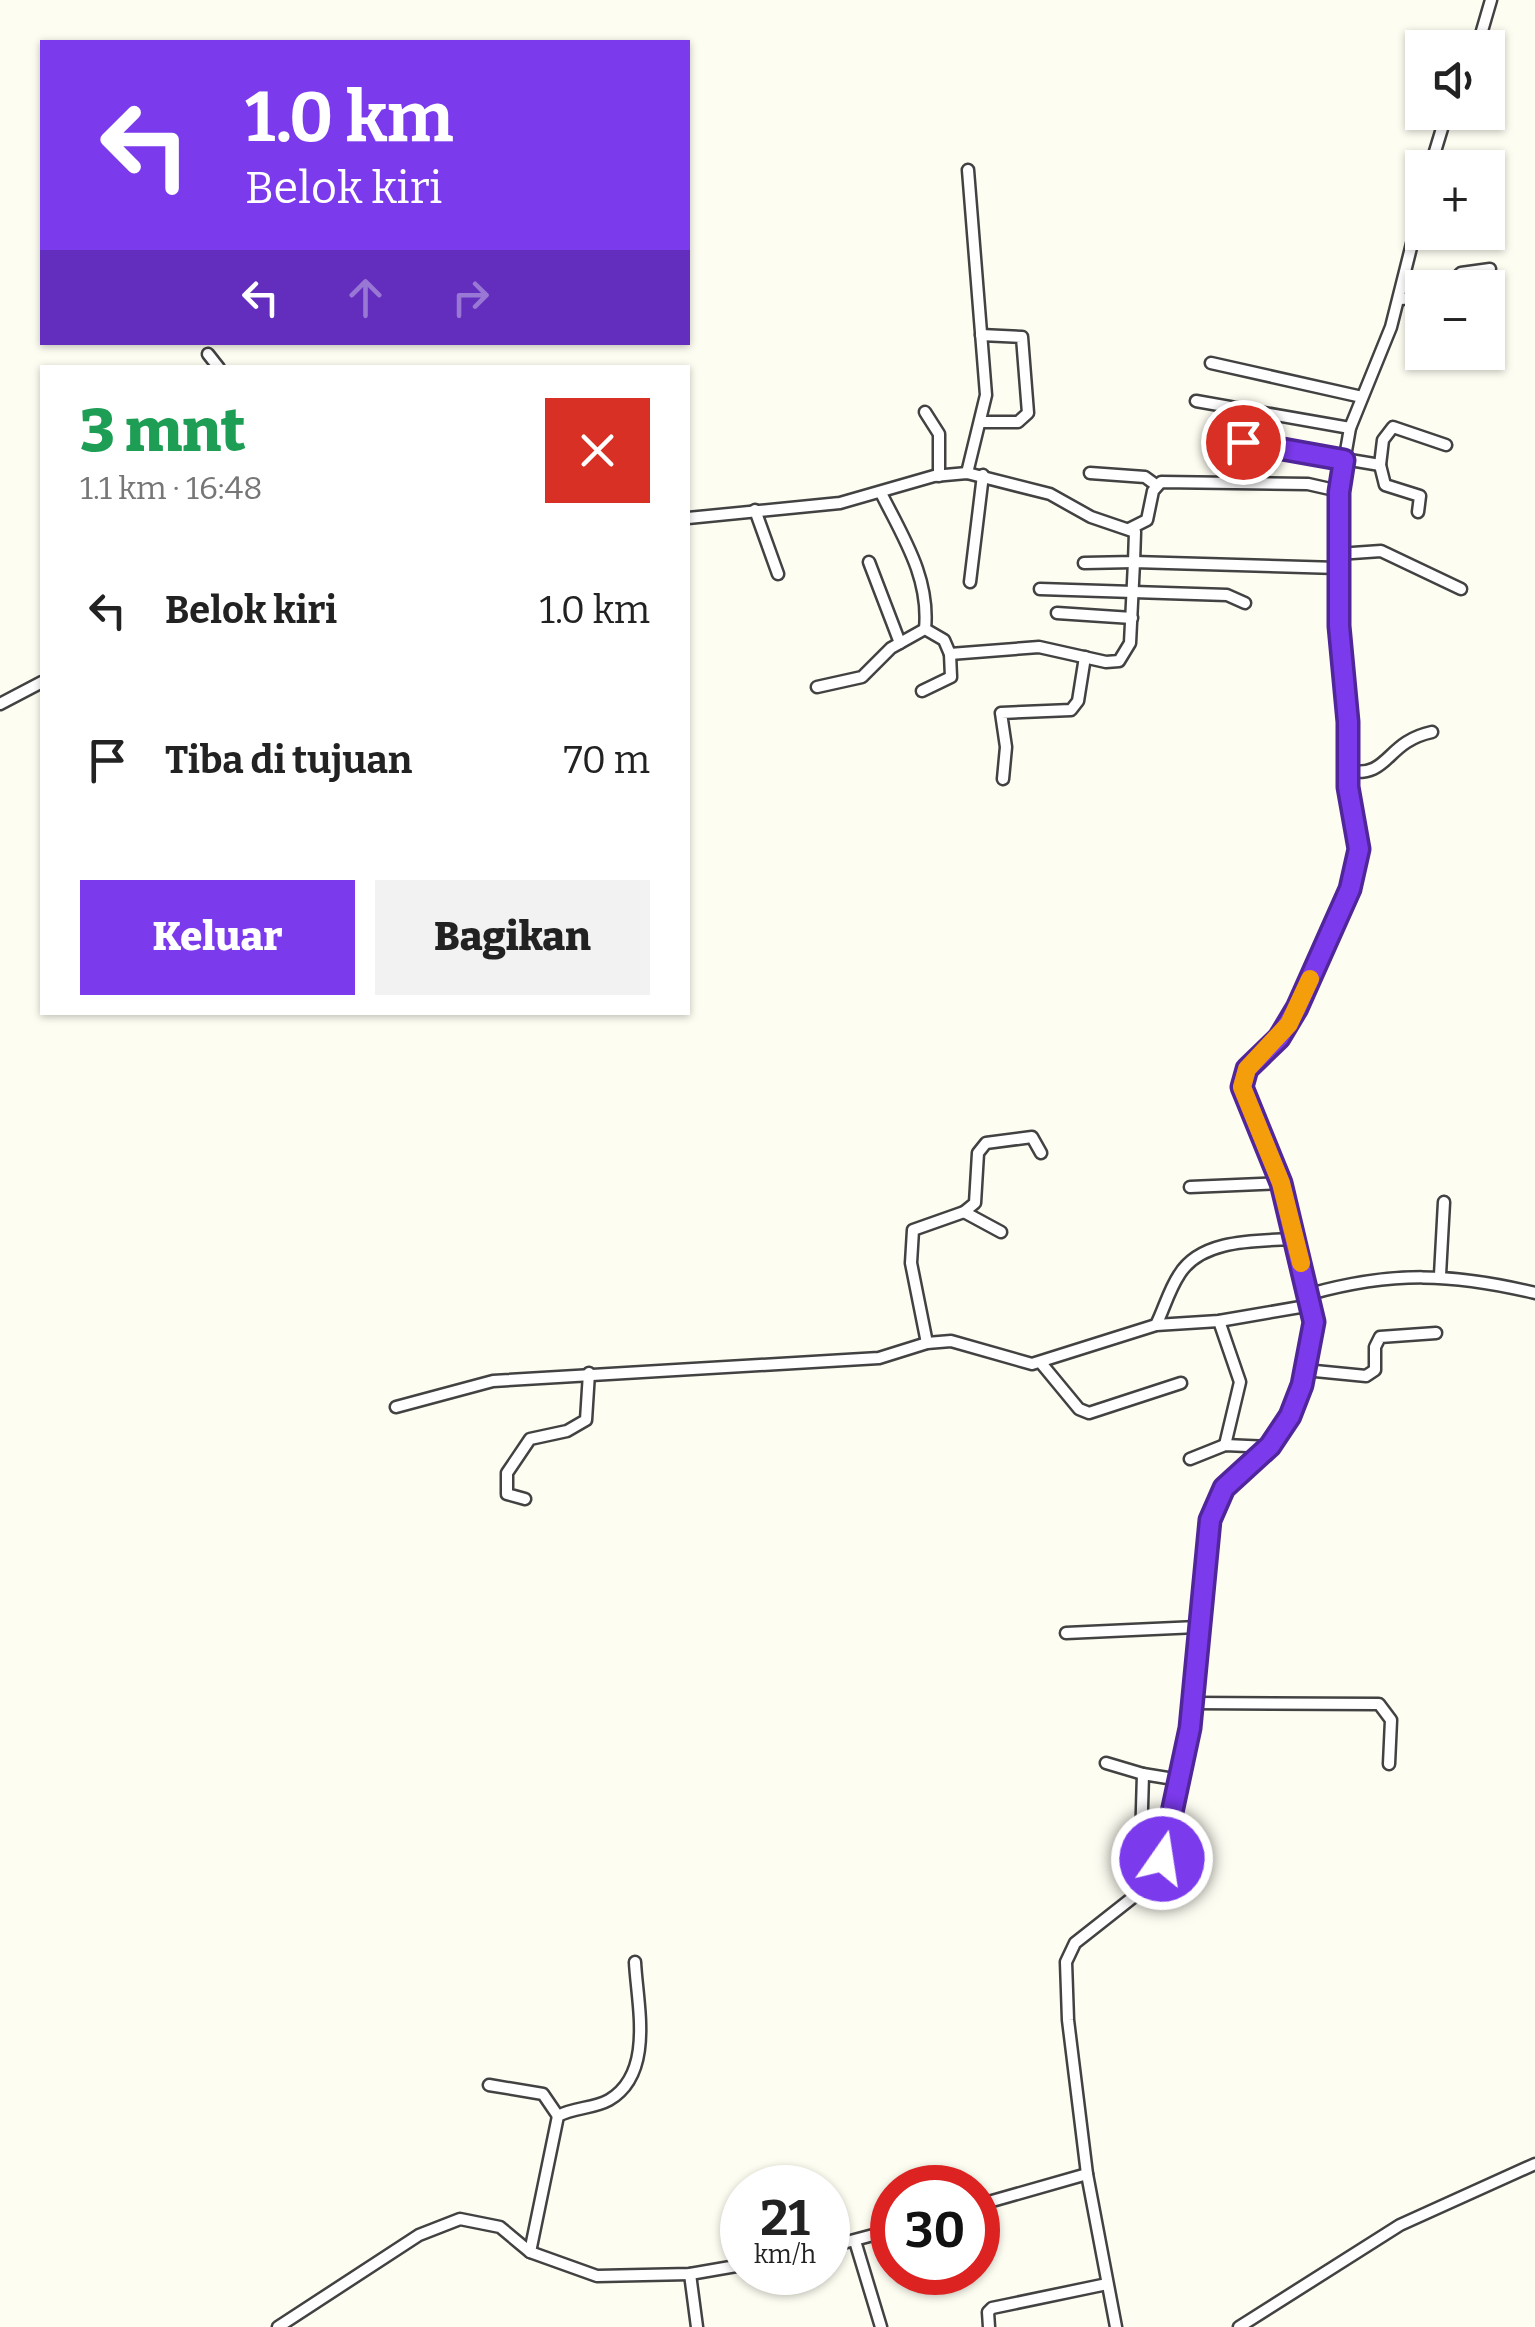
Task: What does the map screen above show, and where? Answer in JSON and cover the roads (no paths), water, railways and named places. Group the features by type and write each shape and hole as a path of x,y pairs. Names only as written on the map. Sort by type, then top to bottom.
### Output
{"street":[{"path":"1483,30 1492,0"},
{"path":"967,473 986,395 968,170"},
{"path":"1116,2327 1087,2174 1071,2049 1066,1962 1084,1934 1146,1887 1162,1859 1194,1703 1196,1627 1206,1539 1218,1497 1270,1446 1290,1416 1306,1370 1314,1322 1311,1300 1281,1183 1244,1100 1243,1078 1289,1024 1350,889 1360,839 1348,771 1338,568 1339,492 1350,428 1399,298 1411,250"},
{"path":"1478,270 1490,268"},
{"path":"1399,298 1405,298"},
{"path":"981,335 1022,337 1028,412 1018,422 981,422"},
{"path":"208,354 217,365"},
{"path":"1212,363 1362,397"},
{"path":"1196,401 1350,428"},
{"path":"925,412 938,434 939,476"},
{"path":"1418,512 1420,496 1384,485 1380,465 1382,440 1392,426 1446,446"},
{"path":"1243,442 1380,465"},
{"path":"690,518 840,502 939,476 967,473 1050,494 1090,517 1129,528 1136,536 1132,618 1126,654 1119,660 1021,646 950,654"},
{"path":"1090,473 1145,477 1156,485 1229,481 1308,484 1339,492"},
{"path":"970,582 983,474"},
{"path":"1129,528 1147,520 1156,485"},
{"path":"881,494 916,564 925,593 925,629"},
{"path":"755,510 778,574"},
{"path":"1338,554 1381,552 1461,589"},
{"path":"869,562 900,642"},
{"path":"1084,562 1338,568"},
{"path":"1040,590 1227,595 1245,603"},
{"path":"1056,613 1132,618"},
{"path":"817,686 862,677 900,642 925,629"},
{"path":"922,691 950,677 950,654 944,640 925,629"},
{"path":"1002,779 1006,747 1002,713 1070,710 1078,701 1085,658"},
{"path":"0,704 40,683"},
{"path":"1348,771 1367,774 1381,767 1408,737 1432,732"},
{"path":"927,1343 911,1263 910,1235 920,1225 964,1212 975,1204 978,1153 986,1143 1032,1137 1041,1153"},
{"path":"1190,1187 1281,1183"},
{"path":"1440,1275 1444,1202"},
{"path":"964,1212 1000,1232"},
{"path":"1156,1326 1179,1274 1192,1262 1220,1246 1296,1239"},
{"path":"396,1407 493,1381 588,1372 879,1358 927,1343 951,1341 1041,1363 1156,1326 1220,1321 1311,1300 1371,1280 1440,1275 1535,1293"},
{"path":"1220,1321 1240,1382 1225,1445"},
{"path":"1306,1370 1366,1376 1375,1370 1374,1346 1380,1337 1436,1333"},
{"path":"1041,1363 1080,1410 1089,1413 1182,1383"},
{"path":"525,1499 507,1494 507,1473 513,1460 530,1438 567,1431 586,1420 588,1372"},
{"path":"1190,1459 1225,1445 1270,1446"},
{"path":"1066,1633 1196,1627"},
{"path":"1194,1703 1380,1704 1391,1720 1389,1764"},
{"path":"1106,1763 1180,1780"},
{"path":"1143,1774 1140,1877 1146,1887"},
{"path":"558,2116 606,2102 634,2072 640,2024 635,1962"},
{"path":"489,2085 543,2094 558,2116 530,2252"},
{"path":"1239,2327 1400,2225 1535,2164"},
{"path":"1000,2199 1087,2174"},
{"path":"278,2327 419,2235 451,2220 500,2227 530,2252 597,2276 690,2274 720,2269"},
{"path":"850,2242 870,2237"},
{"path":"855,2241 881,2327"},
{"path":"690,2274 698,2327"},
{"path":"989,2327 988,2312 992,2308 1106,2284"}]}
